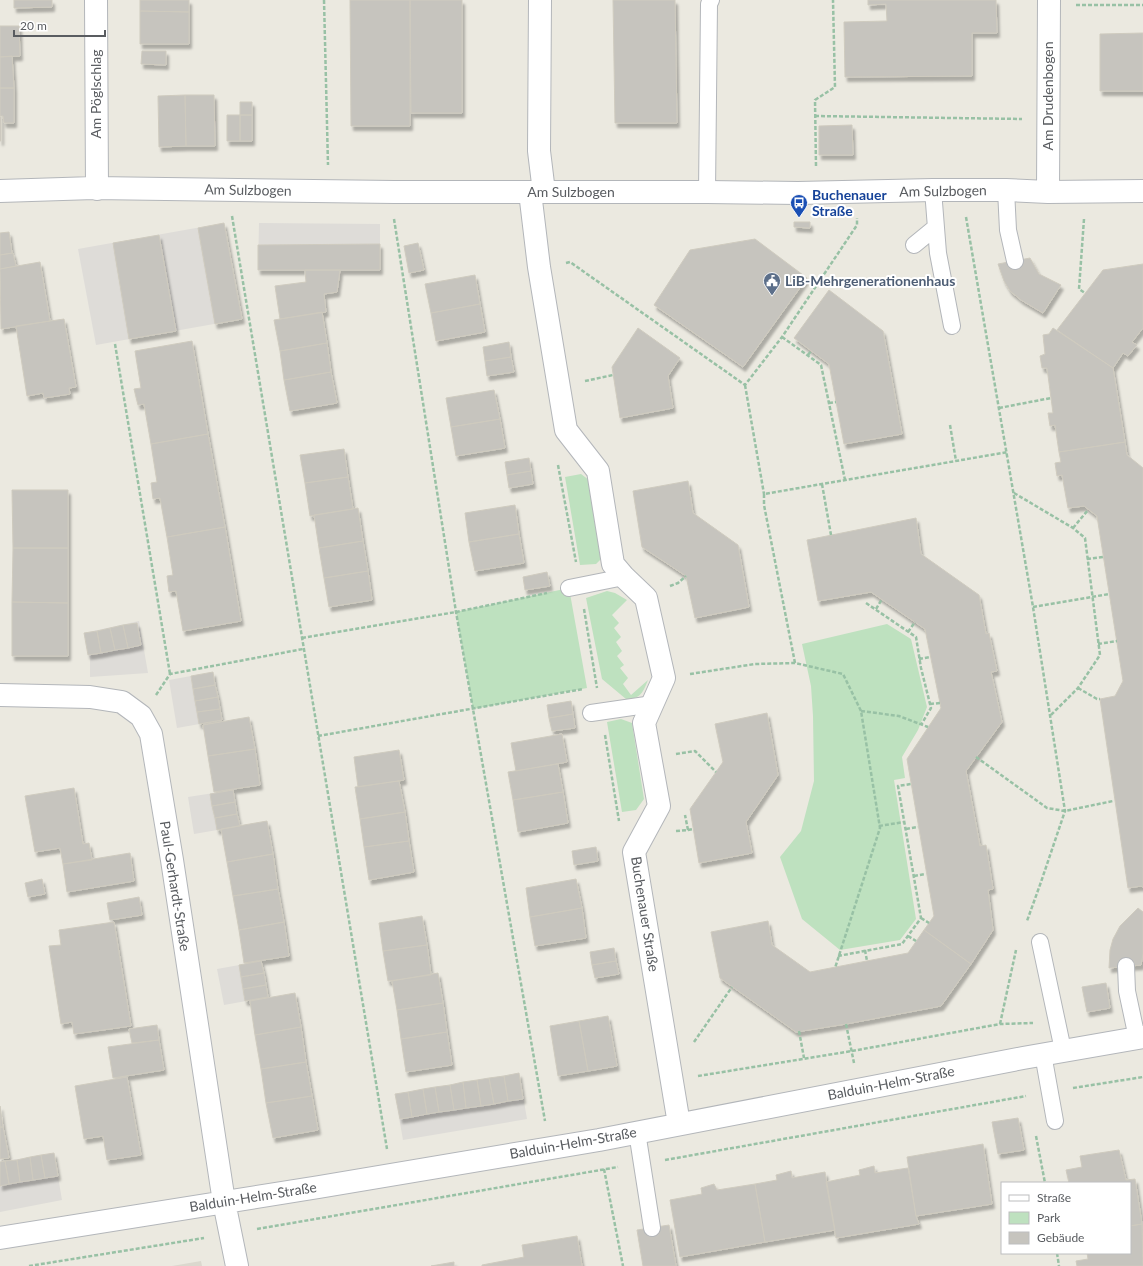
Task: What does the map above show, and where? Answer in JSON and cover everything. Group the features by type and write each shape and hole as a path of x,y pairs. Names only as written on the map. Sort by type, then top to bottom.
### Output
{"street":[{"name":"Am Pöglschlag","path":"96,0 97,189"},
{"path":"540,0 539,151 537,192 539,267 566,430 598,471 613,564 646,598 664,678"},
{"name":"Am Drudenbogen","path":"1048,192 1049,3"},
{"name":"Am Sulzbogen","path":"0,191 97,189 394,192 816,193 933,190 1006,190 1048,192 1143,191"},
{"name":"Buchenauer Straße","path":"664,678 644,723 659,806 634,852 679,1124"},
{"name":"Paul-Gerhardt-Straße","path":"0,695 90,697 122,702 141,716 150,734 172,860 224,1202 237,1266"},
{"name":"Balduin-Helm-Straße","path":"0,1238 319,1187 637,1132 1053,1052 1140,1037"}],"lane":[{"path":"706,192 709,4 711,0"},
{"path":"933,190 938,253 952,326"},
{"path":"1006,190 1008,230 1014,261"},
{"path":"914,245 936,226"},
{"path":"574,587 624,577"},
{"path":"596,712 652,704"},
{"path":"1040,942 1056,1021 1050,1092 1055,1121"},
{"path":"1126,966 1127,991 1140,1037"},
{"path":"637,1132 652,1228"}],"path":[{"path":"324,0 329,191"},
{"path":"816,193 815,100 835,86 833,0"},
{"path":"1049,3 1143,6"},
{"path":"815,116 1049,119"},
{"path":"232,190 232,215 303,649 392,1174"},
{"path":"965,191 966,217 1034,607 1065,810 1024,927"},
{"path":"394,192 394,224 456,612 550,1147"},
{"path":"745,385 782,337 857,225 857,192"},
{"path":"1084,214 1079,289 1086,293"},
{"path":"539,267 570,262 745,385 764,494 764,505 795,663"},
{"path":"782,337 822,365 845,480"},
{"path":"115,344 170,674 141,716"},
{"path":"808,355 811,351"},
{"path":"1000,408 1051,398"},
{"path":"829,403 836,402"},
{"path":"950,425 956,461"},
{"path":"764,494 1008,452"},
{"path":"557,462 574,587 596,712 622,840 634,852"},
{"path":"822,484 831,535"},
{"path":"1014,492 1073,528 1085,538 1100,655 1078,688 1051,715"},
{"path":"1073,528 1088,510"},
{"path":"1088,559 1103,557"},
{"path":"302,638 456,612 574,587"},
{"path":"1034,607 1109,594"},
{"path":"876,610 882,599"},
{"path":"866,603 916,638 919,659 932,708 921,725"},
{"path":"908,632 915,622"},
{"path":"1098,644 1117,641"},
{"path":"170,674 303,649"},
{"path":"919,659 930,657"},
{"path":"664,678 755,664 795,663 843,674 861,712 880,828 835,968"},
{"path":"318,736 587,688 596,712"},
{"path":"1078,688 1097,699 1100,699"},
{"path":"930,704 940,703"},
{"path":"861,712 899,716 928,727"},
{"path":"650,757 695,752 716,772"},
{"path":"976,757 1047,808 1065,810 1113,801"},
{"path":"838,956 902,944 921,918 898,786 911,784"},
{"path":"879,826 904,822"},
{"path":"906,829 918,827"},
{"path":"688,830 693,829"},
{"path":"914,876 925,874"},
{"path":"921,918 929,923"},
{"path":"908,936 916,941"},
{"path":"865,950 867,961"},
{"path":"1000,1024 1016,950"},
{"path":"693,1043 732,987"},
{"path":"672,1080 852,1051 1000,1024 1056,1021"},
{"path":"846,1024 859,1089"},
{"path":"799,1031 804,1058"},
{"path":"29,1266 230,1234 1143,1077"},
{"path":"604,1169 623,1266"},
{"path":"1057,1254 1059,1266"}],"shaded area":[{"path":"224,223 242,319 96,345 78,249"},
{"path":"259,223 380,224 380,270 258,270"},
{"path":"139,621 148,673 90,677 90,659 84,633"},
{"path":"213,672 222,720 177,728 169,680"},
{"path":"233,790 240,826 194,834 188,797"},
{"path":"261,961 268,997 224,1005 217,969"},
{"path":"519,1073 527,1119 403,1140 395,1094"},
{"path":"54,1153 62,1200 0,1212 0,1162"},
{"path":"201,1261 202,1266 172,1266"}],"green space":[{"path":"581,474 589,480 602,558 596,564 580,565 565,477"},
{"path":"569,588 587,688 473,709 456,612"},
{"path":"607,591 615,593 627,600 612,615 619,623 614,628 621,637 616,642 622,651 617,656 624,665 620,668 628,678 623,684 631,695 648,680 641,694 631,699 626,699 602,679 586,598"},
{"path":"887,624 911,639 927,707 918,730 902,757 905,778 894,780 916,919 900,940 840,950 802,919 780,857 801,831 814,781 811,686 802,644"},
{"path":"621,719 632,723 644,799 636,810 622,812 607,722"}],"building":[{"path":"14,0 52,0 52,7 14,8"},
{"path":"140,0 189,0 189,12 140,11"},
{"path":"350,0 410,0 410,126 351,126"},
{"path":"410,0 462,0 462,113 411,113"},
{"path":"613,0 675,0 677,123 615,123"},
{"path":"868,0 996,0 997,33 972,33 972,76 845,77 844,22 887,21 886,4 868,5"},
{"path":"140,11 189,12 189,44 140,44"},
{"path":"0,26 19,26 20,56 0,57"},
{"path":"1143,33 1143,91 1100,91 1100,34"},
{"path":"142,51 166,51 166,65 141,64"},
{"path":"12,56 14,88 0,88 0,57"},
{"path":"0,88 14,88 14,123 4,123 3,116 0,116"},
{"path":"185,95 186,146 159,147 158,96"},
{"path":"185,95 214,95 215,146 186,146"},
{"path":"240,102 252,102 252,115 240,115"},
{"path":"227,115 240,115 240,141 227,141"},
{"path":"240,115 252,115 252,141 240,141"},
{"path":"1,117 1,141 0,141"},
{"path":"852,125 853,155 819,155 819,126"},
{"path":"794,222 810,222 810,228 794,227"},
{"path":"224,223 242,319 215,324 198,228"},
{"path":"9,232 12,253 0,255 0,233"},
{"path":"159,235 176,331 129,339 113,243"},
{"path":"755,239 807,278 743,367 654,305 690,250"},
{"path":"418,243 424,270 409,273 404,246"},
{"path":"380,244 380,270 258,270 258,245"},
{"path":"13,253 16,266 0,269 0,255"},
{"path":"1030,258 1039,274 1061,285 1043,313 1021,300 1010,291 1004,281 998,264"},
{"path":"40,262 50,321 1,329 0,269"},
{"path":"1143,264 1143,328 1132,342 1137,345 1128,356 1123,353 1113,368 1057,330 1103,270"},
{"path":"305,270 340,270 337,292 324,294 326,312 280,319 275,286 306,282"},
{"path":"475,275 480,304 431,313 425,284"},
{"path":"829,290 883,331 902,434 844,444 829,364 794,338"},
{"path":"480,304 485,332 436,341 431,313"},
{"path":"322,312 327,343 280,351 274,320"},
{"path":"64,319 76,387 69,388 70,394 44,398 43,393 27,396 16,326"},
{"path":"638,328 680,358 668,376 673,408 620,418 612,367"},
{"path":"1053,328 1113,368 1125,442 1059,452 1055,425 1050,426 1048,413 1053,413 1047,368 1042,368 1040,356 1045,354 1043,335 1049,334"},
{"path":"192,341 208,434 151,444 144,404 138,405 134,389 141,388 135,351"},
{"path":"509,342 511,357 485,361 483,347"},
{"path":"327,343 331,372 284,380 280,351"},
{"path":"511,357 514,372 487,376 485,361"},
{"path":"331,372 337,403 290,411 284,380"},
{"path":"494,390 500,419 451,427 446,398"},
{"path":"500,419 505,448 456,456 451,427"},
{"path":"208,434 225,527 167,537 160,498 153,499 151,483 157,482 151,444"},
{"path":"1125,442 1127,455 1143,468 1143,887 1128,888 1100,699 1115,696 1123,681 1097,516 1084,506 1068,508 1062,475 1057,476 1055,463 1061,462 1059,452"},
{"path":"344,449 348,477 305,483 300,455"},
{"path":"529,458 531,471 507,475 505,462"},
{"path":"531,471 533,484 509,488 507,475"},
{"path":"348,477 353,509 310,516 305,483"},
{"path":"688,481 693,513 738,545 749,607 695,618 686,576 642,547 633,491"},
{"path":"12,490 68,490 68,548 13,548"},
{"path":"515,505 519,534 469,542 465,513"},
{"path":"358,508 363,541 319,548 314,515"},
{"path":"916,518 921,554 979,595 986,634 989,633 997,671 991,672 1002,722 966,771 980,846 986,845 993,889 988,890 993,930 971,964 924,930 934,916 907,759 941,708 925,629 871,592 818,601 807,540"},
{"path":"225,527 241,621 183,631 176,591 169,592 167,576 173,575 167,537"},
{"path":"519,534 524,563 475,571 469,542"},
{"path":"363,541 368,571 324,578 319,548"},
{"path":"13,548 68,548 68,603 12,602"},
{"path":"368,571 372,600 329,607 324,578"},
{"path":"547,572 550,586 525,590 523,577"},
{"path":"12,602 68,603 68,656 12,656"},
{"path":"137,623 141,645 128,648 123,625"},
{"path":"123,625 128,648 115,650 110,628"},
{"path":"110,628 115,650 101,653 97,631"},
{"path":"97,631 101,653 88,655 84,633"},
{"path":"213,672 215,685 193,689 191,676"},
{"path":"215,685 218,697 195,701 193,689"},
{"path":"218,697 220,709 197,712 195,701"},
{"path":"571,701 573,714 549,718 547,705"},
{"path":"220,709 222,720 199,724 197,712"},
{"path":"767,713 778,775 746,822 752,853 699,863 690,809 723,762 715,724"},
{"path":"573,714 575,728 552,731 549,718"},
{"path":"249,717 255,749 208,756 203,725"},
{"path":"562,734 567,762 516,771 511,743"},
{"path":"255,749 260,785 214,792 208,756"},
{"path":"399,750 404,780 358,787 354,757"},
{"path":"558,764 563,792 513,800 508,772"},
{"path":"399,781 405,812 360,819 355,787"},
{"path":"74,788 83,844 89,843 92,860 63,864 60,848 35,852 25,796"},
{"path":"233,790 235,802 212,806 210,794"},
{"path":"563,792 568,823 518,832 513,800"},
{"path":"235,802 237,814 215,818 212,806"},
{"path":"405,812 409,841 364,847 360,819"},
{"path":"237,814 240,826 217,830 215,818"},
{"path":"267,821 273,854 227,862 221,829"},
{"path":"409,841 414,872 369,880 364,847"},
{"path":"596,847 598,861 574,865 572,851"},
{"path":"130,853 134,881 67,892 63,864"},
{"path":"273,854 278,889 233,896 227,862"},
{"path":"42,879 45,894 28,897 25,883"},
{"path":"576,879 582,908 530,917 526,888"},
{"path":"278,889 284,922 239,930 233,896"},
{"path":"139,897 142,915 110,920 107,903"},
{"path":"582,908 586,938 535,946 530,917"},
{"path":"1138,908 1143,912 1143,954 1141,965 1109,968 1110,950 1113,939 1120,926"},
{"path":"422,916 427,945 383,951 379,923"},
{"path":"768,921 772,945 810,972 908,953 924,930 971,964 941,1006 796,1032 720,978 711,932"},
{"path":"114,922 131,1026 74,1034 72,1022 61,1024 49,946 61,945 59,930"},
{"path":"284,922 289,956 244,963 239,930"},
{"path":"427,945 431,975 388,981 383,951"},
{"path":"614,948 616,961 592,965 590,952"},
{"path":"261,961 264,973 241,977 239,965"},
{"path":"616,961 619,974 595,978 592,965"},
{"path":"264,973 266,985 243,989 241,977"},
{"path":"438,973 443,1003 397,1010 392,981"},
{"path":"1106,983 1110,1008 1087,1012 1082,987"},
{"path":"266,985 268,997 245,1001 243,989"},
{"path":"295,993 301,1027 255,1035 250,1001"},
{"path":"443,1003 447,1032 401,1039 397,1010"},
{"path":"608,1016 617,1066 588,1071 579,1021"},
{"path":"579,1021 588,1071 558,1076 550,1026"},
{"path":"157,1025 159,1040 132,1043 129,1029"},
{"path":"301,1027 306,1062 261,1069 255,1035"},
{"path":"447,1032 452,1065 406,1072 401,1039"},
{"path":"159,1040 164,1070 113,1078 108,1047"},
{"path":"306,1062 312,1096 266,1103 261,1069"},
{"path":"519,1073 523,1099 508,1101 504,1076"},
{"path":"504,1076 508,1101 494,1104 489,1078"},
{"path":"127,1077 141,1155 107,1160 103,1136 84,1139 75,1086"},
{"path":"489,1078 494,1104 481,1106 477,1080"},
{"path":"477,1080 481,1106 466,1108 463,1082"},
{"path":"463,1082 466,1108 454,1110 450,1085"},
{"path":"450,1085 454,1110 439,1112 435,1087"},
{"path":"435,1087 439,1112 427,1114 423,1089"},
{"path":"423,1089 427,1114 412,1117 408,1092"},
{"path":"408,1092 412,1117 400,1119 395,1094"},
{"path":"312,1096 318,1130 273,1138 266,1103"},
{"path":"0,1106 3,1127 0,1127"},
{"path":"1018,1118 1024,1150 998,1154 992,1122"},
{"path":"0,1127 3,1127 9,1158 0,1159"},
{"path":"983,1144 992,1204 916,1216 907,1157"},
{"path":"1119,1150 1126,1180 1135,1179 1142,1224 1131,1226 1131,1182 1069,1182 1066,1170 1082,1167 1080,1156"},
{"path":"54,1153 58,1176 45,1178 41,1155"},
{"path":"41,1155 45,1178 33,1180 30,1157"},
{"path":"30,1157 33,1180 20,1182 17,1160"},
{"path":"17,1160 20,1182 9,1184 5,1161"},
{"path":"5,1161 9,1184 0,1186 0,1162"},
{"path":"874,1166 875,1173 908,1168 916,1216 919,1224 836,1238 826,1182 860,1175 859,1170"},
{"path":"791,1171 792,1178 825,1172 835,1230 765,1242 755,1184 777,1180 776,1175"},
{"path":"714,1184 717,1190 755,1184 765,1242 680,1257 670,1200 702,1194 701,1188"},
{"path":"1142,1224 1143,1266 1077,1266 1076,1261 1088,1259 1087,1254 1131,1254 1131,1226"},
{"path":"669,1225 676,1266 643,1266 637,1230"},
{"path":"577,1236 582,1266 482,1266 524,1257 522,1245"},
{"path":"454,1262 454,1266 431,1266"}],"place":[{"name":"Buchenauer Straße","path":"799,218"},
{"name":"LiB-Mehrgenerationenhaus","path":"772,296"}]}
